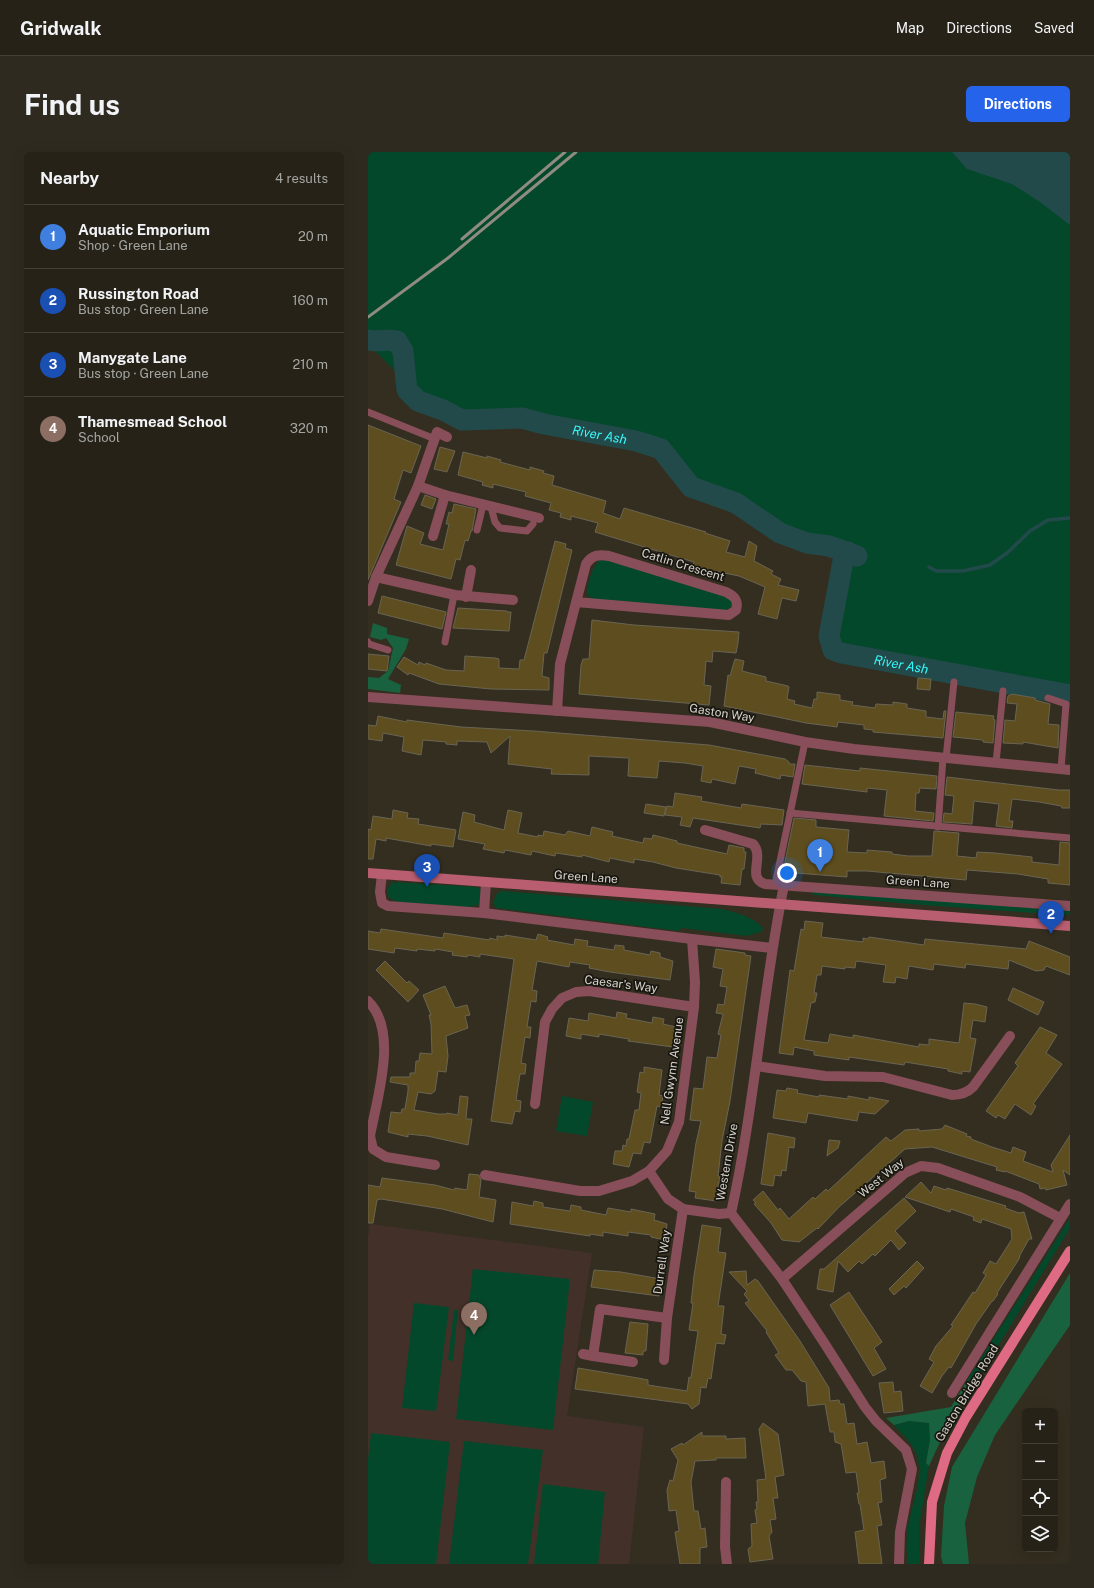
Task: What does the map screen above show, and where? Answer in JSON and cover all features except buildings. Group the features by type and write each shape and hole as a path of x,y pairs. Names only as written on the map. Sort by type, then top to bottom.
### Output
{"main road":[{"name":"Green Lane","path":"368,873 1070,926"},
{"name":"Gaston Bridge Road","path":"929,1564 932,1502 947,1453 966,1417 1070,1251"}],"street":[{"path":"368,601 376,577 418,486 437,432 447,437"},
{"path":"418,486 536,521"},
{"path":"432,536 445,495"},
{"name":"Catlin Crescent","path":"557,711 560,664 576,602 586,564 596,555 602,555 726,592 734,596 738,604 736,610 730,615 576,602"},
{"path":"466,597 471,570"},
{"path":"376,577 454,595 513,600"},
{"name":"Gaston Way","path":"368,697 710,722 806,742 854,749 1066,769"},
{"name":"Green Lane","path":"705,830 753,844 759,854 756,871 758,880 765,884 1070,906"},
{"path":"382,874 380,898 382,903 388,906 484,913 772,948"},
{"path":"484,913 486,882"},
{"path":"779,885 780,905"},
{"name":"Western Drive","path":"780,905 772,948 756,1066 731,1213 782,1279 865,1408 900,1444 910,1460 912,1480 900,1532 899,1564"},
{"name":"Nell Gwynn Avenue","path":"484,1174 580,1191 599,1191 632,1181 649,1171 667,1151 679,1122 694,1007 695,982 692,939"},
{"name":"Caesar's Way","path":"535,1104 545,1022 552,1009 562,998 576,992 589,991 694,1007"},
{"path":"368,1001 372,1005 383,1026 386,1049 370,1136 371,1151 386,1158 435,1165"},
{"path":"756,1066 825,1076 883,1077 952,1095 960,1095 967,1093 973,1087 1010,1036"},
{"name":"West Way","path":"782,1279 905,1172 921,1166 938,1168 1020,1197 1060,1218"},
{"path":"649,1171 668,1199 683,1209 719,1214 731,1213"},
{"path":"952,1393 1070,1204"},
{"name":"Durrell Way","path":"664,1360 667,1318 683,1209"},
{"path":"593,1356 595,1345 596,1308 667,1318"},
{"path":"583,1354 632,1362"},
{"path":"726,1482 725,1547 727,1564"}],"lane":[{"path":"368,412 435,439"},
{"path":"487,506 495,522 500,528 527,531 536,521"},
{"path":"477,530 487,506"},
{"path":"445,642 454,595"},
{"path":"368,642 369,644 388,650"},
{"path":"938,827 954,682"},
{"path":"996,763 1003,691"},
{"path":"1048,698 1066,704 1066,769"},
{"path":"779,885 790,813 806,742"},
{"path":"790,813 1070,838"}],"shaded area":[{"path":"370,1224 592,1253 567,1416 644,1427 629,1564 368,1564 368,1237"}],"green space":[{"path":"368,152 1070,152 1070,695 841,653 833,650 830,645 847,564 847,552 829,546 807,543 780,533 736,503 691,487 683,480 682,467 664,445 619,433 607,435 544,424 522,418 462,420 440,416 368,344"},
{"path":"602,559 728,597 733,600 732,605 729,609 722,610 594,600 589,597 588,593 590,576 595,565"},
{"path":"373,623 387,628 387,634 409,639 406,649 388,679 401,685 400,693 368,689 368,677 379,678 388,671 393,648 386,638 381,640 370,637"},
{"path":"393,882 477,887 482,891 482,900 478,905 468,907 398,902 389,898 387,889"},
{"path":"501,891 722,909 750,918 763,928 761,932 747,936 681,928 679,931 496,908 493,903 496,895"},
{"path":"812,891 1070,911 1070,915 879,901 815,895 812,894"},
{"path":"562,1096 593,1102 587,1136 556,1131"},
{"path":"1070,1218 1070,1228 973,1387 966,1382"},
{"path":"473,1269 570,1279 553,1430 456,1419"},
{"path":"1070,1273 1070,1325 995,1435 977,1477 965,1523 969,1564 943,1564 941,1557 944,1506 952,1467"},
{"path":"414,1303 449,1307 436,1411 402,1408"},
{"path":"454,1310 458,1310 453,1361 448,1360"},
{"path":"966,1382 973,1387 951,1418 929,1466 926,1463 930,1440 929,1423 909,1421 894,1425 886,1418 951,1407"},
{"path":"909,1421 929,1423 930,1440 926,1463 929,1466 919,1527 920,1564 908,1564 907,1548 908,1526 918,1485 919,1466 914,1449 894,1425"},
{"path":"371,1433 450,1442 436,1564 368,1564 368,1459"},
{"path":"464,1441 543,1450 528,1564 449,1564"},
{"path":"543,1484 605,1492 598,1564 534,1564"}],"water":[{"path":"952,152 1070,152 1070,225 1040,202 1012,184 967,169"}],"waterway":[{"name":"River Ash","path":"368,340 397,341 403,351 407,390 418,401 443,410 462,420 522,418 544,424 636,441 661,449 691,487 736,503 780,533 807,543 829,546 857,556"},
{"path":"929,567 936,571 963,571 990,565 1007,553 1030,531 1048,520 1070,518"},
{"name":"River Ash","path":"848,552 843,561 829,636 833,650 841,653 1070,695"}],"railway":[{"path":"462,239 565,152"},
{"path":"368,317 448,258 576,152"}],"place":[{"name":"Aquatic Emporium","path":"820,872"},
{"name":"Manygate Lane","path":"427,887"},
{"name":"Russington Road","path":"1051,934"},
{"name":"Thamesmead School","path":"474,1335"}]}
